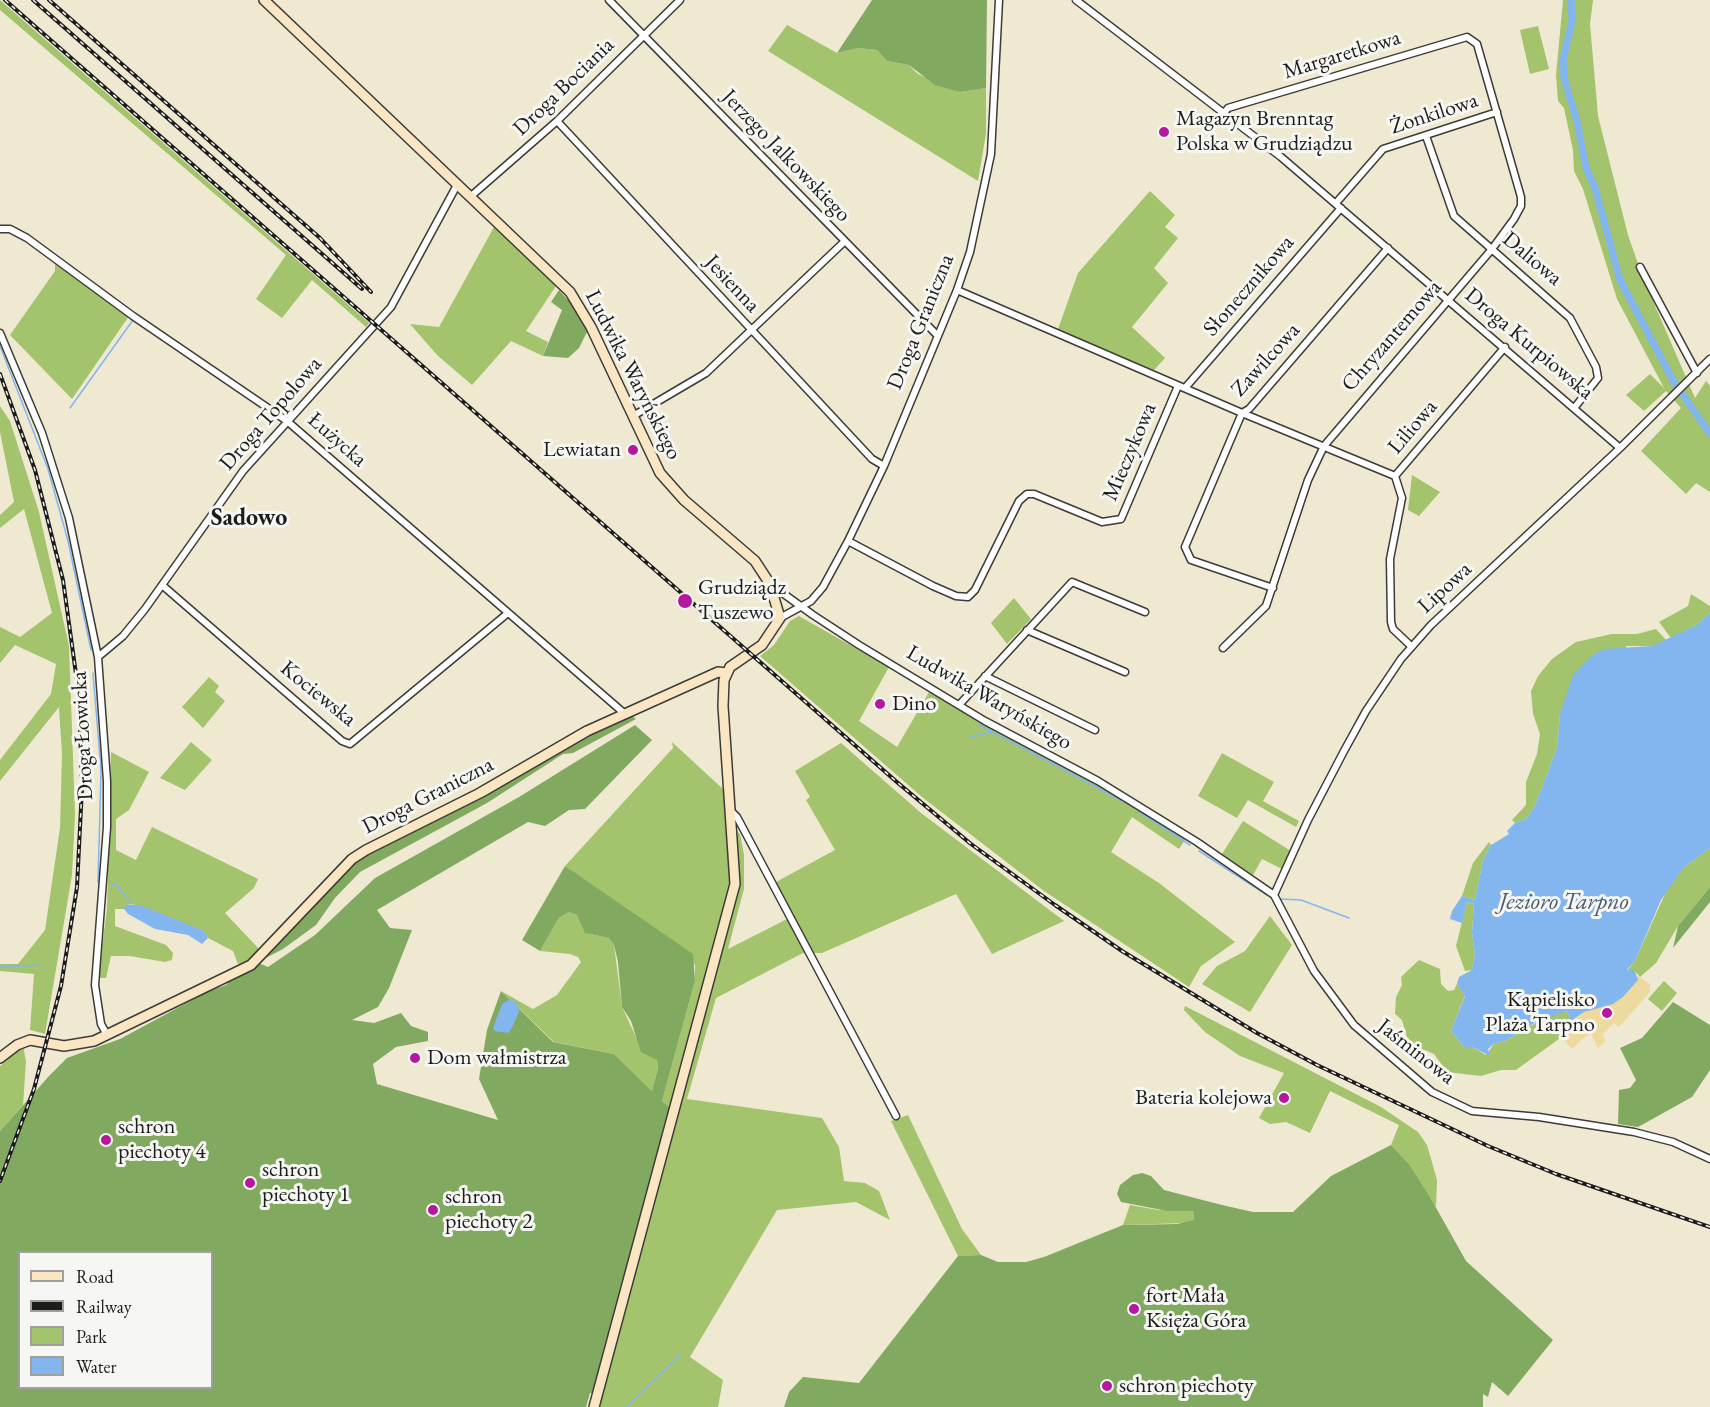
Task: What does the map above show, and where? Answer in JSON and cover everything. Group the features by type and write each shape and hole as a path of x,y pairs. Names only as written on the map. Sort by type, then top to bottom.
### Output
{"street":[{"name":"Ludwika Waryńskiego","path":"264,0 570,292 591,327 653,459 669,485 744,549 770,584 802,608 959,705 1098,781 1197,842 1274,895"},
{"name":"Jerzego Jalkowskiego","path":"609,0 938,336"},
{"name":"Droga Bociania","path":"470,197 557,121 680,0"},
{"name":"Droga Graniczna","path":"107,1035 251,965 352,859 366,850 480,793 587,731 718,672 726,673 734,663 762,645 780,618 802,608 823,586 848,541 884,465 957,290 970,252 991,154 999,0"},
{"name":"Droga Kurpiowska","path":"1076,0 1224,113 1339,206 1620,448"},
{"name":"Margaretkowa","path":"1224,113 1228,108 1456,40 1467,37 1473,39"},
{"name":"Chryzantemowa","path":"1223,648 1266,606 1308,480 1324,446 1492,249 1521,206 1520,186 1477,44 1473,39"},
{"name":"Żonkilowa","path":"1339,206 1383,149 1497,112"},
{"name":"Jesienna","path":"557,121 751,332 872,459 884,465"},
{"name":"Daliowa","path":"1426,136 1454,216 1560,306 1570,318 1596,367 1598,378 1575,407"},
{"name":"Droga Topolowa","path":"98,657 123,636 162,585 234,482 391,307 457,185"},
{"name":"Słonecznikowa","path":"1182,387 1339,206"},
{"name":"Łużycka","path":"0,229 10,229 27,238 133,316 287,421 625,714"},
{"path":"633,416 698,380 845,241"},
{"name":"Zawilcowa","path":"1273,588 1191,560 1185,547 1242,413 1249,409 1388,248"},
{"path":"1640,267 1697,373"},
{"name":"Mieczykowa","path":"957,290 1242,413 1395,476"},
{"name":"Droga Łowicka","path":"0,333 39,423 69,518 98,657 106,757 107,827 95,985 101,1024 107,1035"},
{"name":"Liliowa","path":"1411,646 1393,629 1391,622 1390,559 1402,498 1395,476 1505,347"},
{"name":"Lipowa","path":"1274,895 1308,820 1366,711 1411,646 1675,396 1710,359"},
{"name":"Mieczykowa","path":"848,541 933,586 956,596 968,597 975,590 1019,501 1027,494 1034,494 1101,522 1121,519 1182,387"},
{"path":"959,705 1072,582 1145,612"},
{"path":"770,584 780,618"},
{"name":"Kociewska","path":"162,585 340,739 350,744 508,613"},
{"path":"1027,630 1125,672"},
{"path":"594,1407 735,884 723,706 726,673"},
{"path":"985,676 1095,730"},
{"path":"730,810 737,817 896,1116"},
{"name":"Jaśminowa","path":"1274,895 1314,970 1354,1025 1432,1092 1472,1111 1539,1117 1634,1132 1673,1142 1710,1159"},
{"path":"0,1058 21,1042 30,1040 73,1045 107,1035"}],"green space":[{"path":"0,0 369,323 366,327 312,280 282,318 256,299 286,255 0,10"},
{"path":"872,0 987,0 986,88 960,92 935,85 909,65 887,61 877,50 858,48 837,53"},
{"path":"1563,0 1593,0 1590,24 1598,116 1628,235 1643,278 1695,398 1706,381 1710,386 1710,492 1696,483 1686,494 1641,451 1681,408 1666,391 1644,411 1626,395 1650,374 1664,388 1617,299 1583,189 1574,171 1573,150 1564,108 1558,101 1556,75"},
{"path":"787,25 837,53 858,48 877,50 887,61 909,65 918,74 960,92 986,88 986,134 978,181 768,51"},
{"path":"1538,26 1549,69 1530,74 1520,30"},
{"path":"1150,191 1175,215 1165,227 1178,238 1154,268 1168,283 1132,327 1165,358 1154,370 1058,329 1078,273"},
{"path":"494,227 556,286 526,331 548,342 543,356 511,341 472,385 437,355 410,324 439,327"},
{"path":"55,263 129,316 72,399 10,335 55,271"},
{"path":"559,290 576,309 588,330 579,348 568,358 543,356 562,310 551,302"},
{"path":"0,406 10,421 39,512 69,646 75,814 72,875 45,1034 30,1030 34,974 0,971 0,964 18,964 45,930 60,828 62,754 59,707 0,781 0,760 51,694 56,664 15,645 0,663 0,627 20,637 52,613 24,509 0,528 0,515 14,502 0,432"},
{"path":"1412,475 1440,492 1419,516 1408,510"},
{"path":"1691,594 1710,606 1710,613 1695,626 1671,638 1659,622 1688,606"},
{"path":"1014,598 1031,619 1007,644 991,623"},
{"path":"799,616 889,667 859,721 897,747 929,692 1112,793 1185,840 1179,849 1132,817 1111,852 1159,883 1235,942 1201,966 1189,987 1044,891 922,797 760,656 774,645 790,621"},
{"path":"1656,629 1667,641 1652,646 1627,646 1560,714 1557,748 1535,806 1526,819 1515,823 1512,820 1526,805 1526,782 1537,754 1540,734 1533,714 1531,691 1538,676 1552,659 1576,642 1612,634 1637,634"},
{"path":"209,677 219,686 215,692 225,701 203,728 182,707"},
{"path":"631,715 636,719 573,753 563,754 487,803 360,872 335,898 316,925 283,949 262,960 355,862 589,733"},
{"path":"635,725 652,740 585,809 569,810 545,826 528,822 377,910 390,928 412,930 389,988 378,1007 352,1020 374,1023 401,1013 411,1026 428,1032 428,1041 396,1047 373,1064 377,1084 498,1120 479,1079 487,1030 501,991 553,1042 614,1054 652,1091 658,1068 657,1060 641,1052 631,1021 622,1007 618,962 614,945 609,938 585,933 577,915 569,912 559,918 540,951 522,940 565,866 693,954 695,981 662,1101 670,1108 595,1393 590,1393 586,1407 0,1407 0,1131 67,1058 120,1039 207,992 226,985 242,969 261,964 268,967 315,935 375,878 519,797"},
{"path":"191,742 212,760 185,790 160,778"},
{"path":"672,742 723,789 727,823 740,834 744,855 744,889 728,949 793,916 776,882 835,850 806,800 810,797 795,771 841,743 921,813 1064,921 992,954 956,894 822,953 803,953 716,998 687,1099 822,1118 839,1147 844,1181 865,1183 879,1191 890,1220 856,1202 777,1210 690,1357 723,1380 718,1407 591,1407 670,1109 662,1101 695,981 695,965 565,866 673,748"},
{"path":"111,752 149,772 129,810 116,819 116,850 136,860 152,827 258,879 254,888 225,913 260,950 250,961 238,964 233,951 208,938 204,931 132,904 127,905 124,909 115,909 115,926 166,945 173,953 172,960 165,962 130,956 111,956 106,978 98,978 107,909"},
{"path":"1222,753 1274,782 1263,801 1299,821 1296,827 1248,800 1237,818 1198,796"},
{"path":"1243,821 1291,851 1282,869 1262,859 1253,875 1222,854"},
{"path":"1489,842 1491,845 1483,860 1475,900 1462,896 1473,863"},
{"path":"1710,848 1710,887 1678,926 1656,963 1640,977 1635,971 1627,971 1635,961 1669,885 1683,868"},
{"path":"1710,887 1710,902 1673,948 1678,926"},
{"path":"1467,902 1474,904 1472,933 1475,955 1472,970 1465,971 1456,946"},
{"path":"569,912 577,915 590,934 609,938 614,945 622,1007 637,1039 657,1060 658,1068 652,1091 614,1054 554,1042 501,991 533,1009 557,995 581,962 578,957 570,954 540,951 559,918"},
{"path":"1270,916 1292,945 1250,1012 1202,984 1217,966 1245,951"},
{"path":"1419,960 1440,969 1441,984 1448,991 1454,990 1457,984 1465,995 1451,1031 1464,1047 1472,1047 1486,1055 1494,1044 1507,1040 1546,1017 1567,1011 1571,1021 1574,1020 1563,1036 1516,1070 1501,1070 1481,1076 1447,1072 1434,1054 1425,1050 1411,1052 1402,1020 1395,1014 1396,997 1402,985 1401,977"},
{"path":"1664,981 1677,993 1662,1011 1648,999"},
{"path":"1673,1002 1710,1025 1710,1070 1692,1097 1638,1127 1618,1124 1619,1090 1630,1088 1636,1080 1620,1048 1642,1038"},
{"path":"1185,1006 1381,1107 1418,1132 1427,1145 1437,1180 1436,1207 1409,1164 1391,1145 1399,1125 1330,1091 1310,1133 1286,1122 1270,1124 1259,1118 1284,1073 1240,1056 1205,1032 1184,1010"},
{"path":"23,1046 26,1061 23,1105 0,1131 0,1066"},
{"path":"908,1115 962,1229 981,1255 958,1256 891,1121"},
{"path":"1391,1145 1409,1164 1466,1261 1553,1340 1508,1396 1492,1382 1488,1397 1483,1394 1483,1407 784,1407 789,1392 803,1377 859,1383 958,1256 981,1255 998,1262 1026,1262 1123,1225 1177,1224 1194,1220 1194,1211 1167,1211 1121,1202 1117,1194 1120,1185 1133,1175 1142,1173 1151,1176 1164,1190 1222,1205 1253,1212 1293,1212 1331,1176"},
{"path":"1130,1205 1158,1210 1194,1211 1194,1220 1186,1223 1123,1225"}],"sand":[{"name":"Kąpielisko Plaża Tarpno","path":"1638,976 1650,984 1650,992 1619,1027 1614,1023 1602,1035 1606,1040 1598,1048 1591,1034 1582,1039 1573,1049 1567,1044 1563,1036 1571,1023 1584,1012 1623,997"}],"water":[{"name":"Jezioro Tarpno","path":"1710,613 1710,848 1683,868 1661,900 1635,961 1627,970 1635,971 1638,980 1623,997 1613,1004 1584,1012 1571,1021 1567,1011 1536,1022 1507,1040 1494,1044 1488,1049 1490,1056 1472,1047 1464,1047 1451,1031 1465,996 1457,984 1459,977 1472,970 1475,955 1472,933 1474,904 1467,902 1462,923 1450,919 1452,911 1462,896 1475,900 1483,860 1491,845 1509,834 1507,831 1515,823 1526,819 1535,806 1557,748 1560,714 1573,675 1591,656 1604,649 1652,646 1695,626"},
{"path":"126,905 140,905 204,931 208,938 202,944 188,935 155,929 128,914 124,909"},
{"path":"511,999 518,1005 519,1012 512,1028 508,1033 495,1031 493,1028 502,1004"}],"waterway":[{"path":"1571,0 1572,21 1563,60 1564,78 1577,121 1586,168 1595,188 1620,280 1674,382 1710,434"},
{"path":"70,408 133,320"},
{"path":"0,346 48,469 68,541 91,650"},
{"path":"93,673 101,770 98,882 101,883"},
{"path":"979,725 1126,803"},
{"path":"970,737 992,732"},
{"path":"1138,811 1190,845"},
{"path":"1199,851 1267,895"},
{"path":"111,884 116,884 132,904"},
{"path":"1281,899 1301,900 1349,918"},
{"path":"0,967 41,965"},
{"path":"626,1407 681,1354"}],"railway":[{"path":"5,0 898,783 971,844 1055,905 1122,951 1257,1033 1317,1065 1488,1146 1556,1174 1710,1227"},
{"path":"33,0 362,289"},
{"path":"49,0 320,238 371,292"},
{"path":"0,374 35,470 63,580 79,696 82,788 77,887 61,986 34,1089 0,1181"}],"place":[{"name":"Magazyn Brenntag Polska w Grudziądzu","path":"1164,132"},
{"name":"Lewiatan","path":"633,450"},
{"name":"Grudziądz Tuszewo","path":"685,601"},
{"name":"Dino","path":"880,704"},
{"name":"Kąpielisko Plaża Tarpno","path":"1607,1013"},
{"name":"Dom wałmistrza","path":"415,1058"},
{"name":"Bateria kolejowa","path":"1284,1098"},
{"name":"schron piechoty 4","path":"106,1140"},
{"name":"schron piechoty 1","path":"250,1183"},
{"name":"schron piechoty 2","path":"433,1210"},
{"name":"fort Mała Księża Góra","path":"1134,1309"},
{"name":"schron piechoty","path":"1107,1386"}],"district":[{"name":"Sadowo","path":"249,518"}]}
